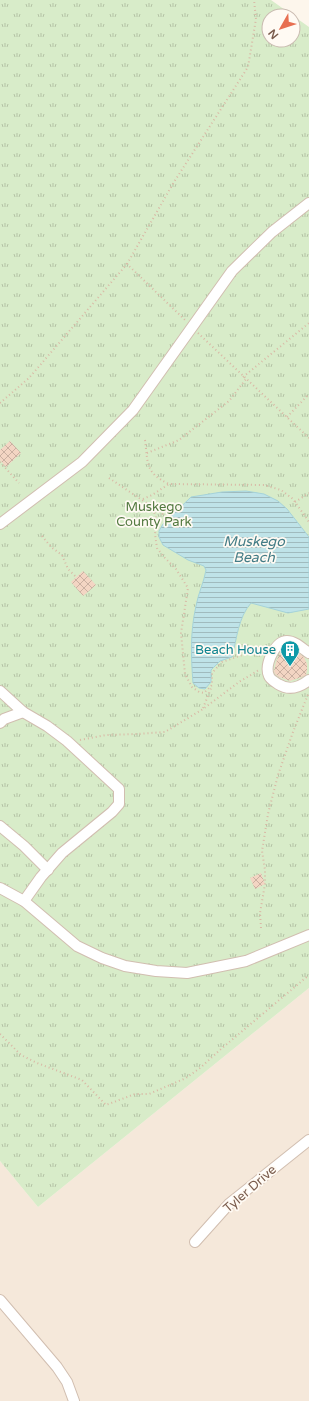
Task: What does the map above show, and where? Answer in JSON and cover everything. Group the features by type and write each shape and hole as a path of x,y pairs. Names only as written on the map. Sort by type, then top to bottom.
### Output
{"street":[{"path":"0,524 82,462 128,415 232,270 272,232 309,203"},
{"path":"309,653 292,642 286,641 279,643 274,650 268,671 269,677 284,687 294,688 309,680"},
{"path":"0,691 23,712 47,726 67,741 119,789 119,804 112,812 62,853 41,877 24,901"},
{"path":"0,723 4,719 23,712"},
{"path":"0,826 24,846 48,870"},
{"path":"0,888 24,901 77,946 102,958 125,966 187,973 246,961 309,935"},
{"name":"Tyler Drive","path":"196,1242 229,1204 309,1140"},
{"path":"0,1300 57,1367 67,1382 74,1401"}],"path":[{"path":"0,403 28,378 127,264 174,182 248,67 256,19 254,0"},
{"path":"127,264 243,377 309,438"},
{"path":"243,377 309,323"},
{"path":"147,453 179,440 229,401 246,379"},
{"path":"287,417 309,394"},
{"path":"145,440 150,469 158,478 169,484 264,484 281,490 294,502 309,522"},
{"path":"0,462 19,483"},
{"path":"109,478 143,499 169,518 179,529"},
{"path":"143,499 169,484"},
{"path":"294,502 309,493"},
{"path":"152,506 157,520 154,534 157,548 176,569 188,588 181,633 185,674 192,687 199,692 204,692 212,685"},
{"path":"42,536 51,547 62,555 68,569 76,577"},
{"path":"203,709 212,685 212,672 222,662 248,653 259,647 274,650"},
{"path":"67,741 106,735 165,732 203,709 238,682 269,665"},
{"path":"261,928 260,913 266,884 262,851 268,814 278,775 309,691"},
{"path":"0,1034 21,1055 37,1064 82,1080 106,1105 135,1094 149,1094 186,1078 200,1068 309,975"}],"shaded area":[{"path":"309,988 309,1401 0,1401 0,1161 38,1207"}],"green space":[{"name":"Muskego County Park","path":"0,0 271,0 282,8 261,8 261,48 301,48 301,21 309,27 309,988 38,1207 0,1161"}],"water":[{"name":"Muskego Beach","path":"246,491 264,494 278,501 287,509 309,537 309,609 288,613 251,603 243,615 232,657 220,661 211,670 211,682 205,689 199,688 193,683 191,654 192,635 197,602 206,570 204,566 188,560 163,545 159,537 159,531 163,524 191,497 222,492"}],"building":[{"path":"10,441 21,453 6,467 0,460 0,450"},
{"path":"83,571 96,585 83,596 71,582"},
{"name":"Beach House","path":"291,650 304,657 307,664 307,670 306,675 290,681 279,677 274,671 280,653"},
{"path":"261,873 265,884 255,889 250,878"}],"place":[{"name":"Beach House","path":"290,667"}]}
